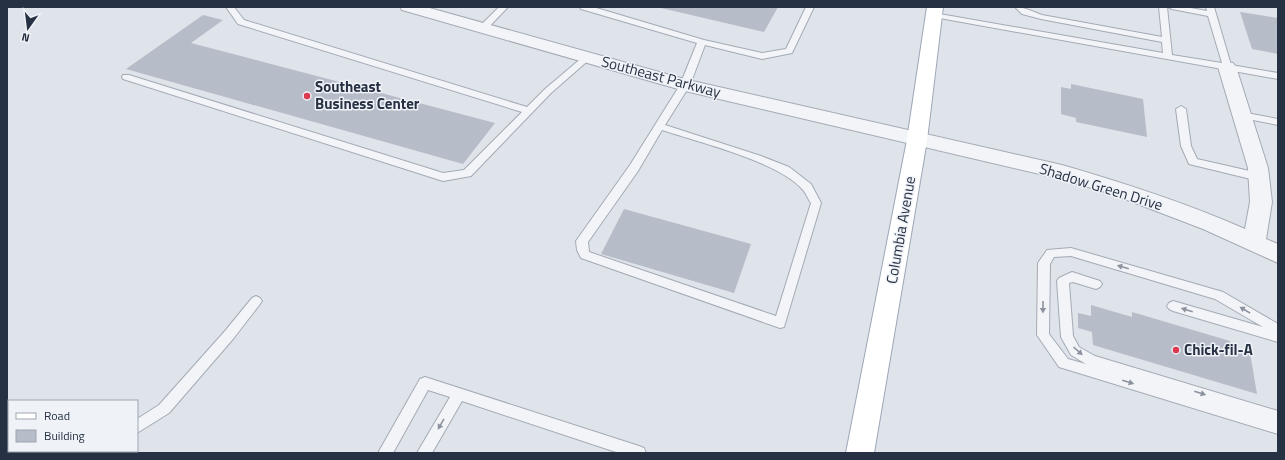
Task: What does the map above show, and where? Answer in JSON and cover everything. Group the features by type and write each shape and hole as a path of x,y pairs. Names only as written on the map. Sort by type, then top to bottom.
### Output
{"main road":[{"name":"Columbia Avenue","path":"860,453 917,140 934,11"}],"street":[{"name":"Southeast Parkway","path":"408,7 685,85 917,140"},
{"path":"1226,67 1258,168 1261,202 1254,243"},
{"name":"Shadow Green Drive","path":"917,140 1062,172 1116,188 1210,223 1278,254"}],"lane":[{"path":"230,7 241,22 529,111"},
{"path":"483,28 504,7"},
{"path":"584,7 702,42 762,56 789,51 810,7"},
{"path":"1019,7 1025,12 1041,17 1166,40"},
{"path":"1163,7 1168,56"},
{"path":"1172,7 1210,10 1226,67"},
{"path":"934,11 1278,76"},
{"path":"659,126 758,158 785,170 807,187 816,203 780,323 585,255 583,250 582,241 634,168 659,126 685,85 702,42"},
{"path":"126,78 443,177 467,174 548,91 587,58"},
{"path":"1181,108 1186,146 1193,162 1259,177"},
{"path":"1241,114 1278,122"},
{"path":"1278,330 1219,295 1071,252 1051,253 1044,263 1043,335 1064,363 1278,428"},
{"path":"1096,284 1072,277 1063,281 1067,337 1075,351 1092,361 1278,417"},
{"path":"138,426 164,409 256,301"},
{"path":"1173,306 1278,337"},
{"path":"385,453 425,383 639,453"},
{"path":"424,453 458,394"}],"building":[{"path":"778,7 764,32 661,8"},
{"path":"1240,12 1278,18 1278,54 1252,49"},
{"name":"Southeast Business Center","path":"203,15 223,20 191,43 495,123 463,164 126,69"},
{"path":"1071,84 1143,99 1147,137 1076,122 1076,118 1061,114 1061,87 1071,89"},
{"path":"624,209 751,244 734,293 601,254"},
{"name":"Chick-fil-A","path":"1091,305 1132,317 1132,312 1230,341 1231,348 1250,353 1257,394 1093,345 1092,332 1078,328 1078,313 1091,316"},
{"path":"7,430 8,452 40,452 39,453 7,453"}],"place":[{"name":"Southeast Business Center","path":"307,96"},
{"name":"Chick-fil-A","path":"1176,350"}]}
